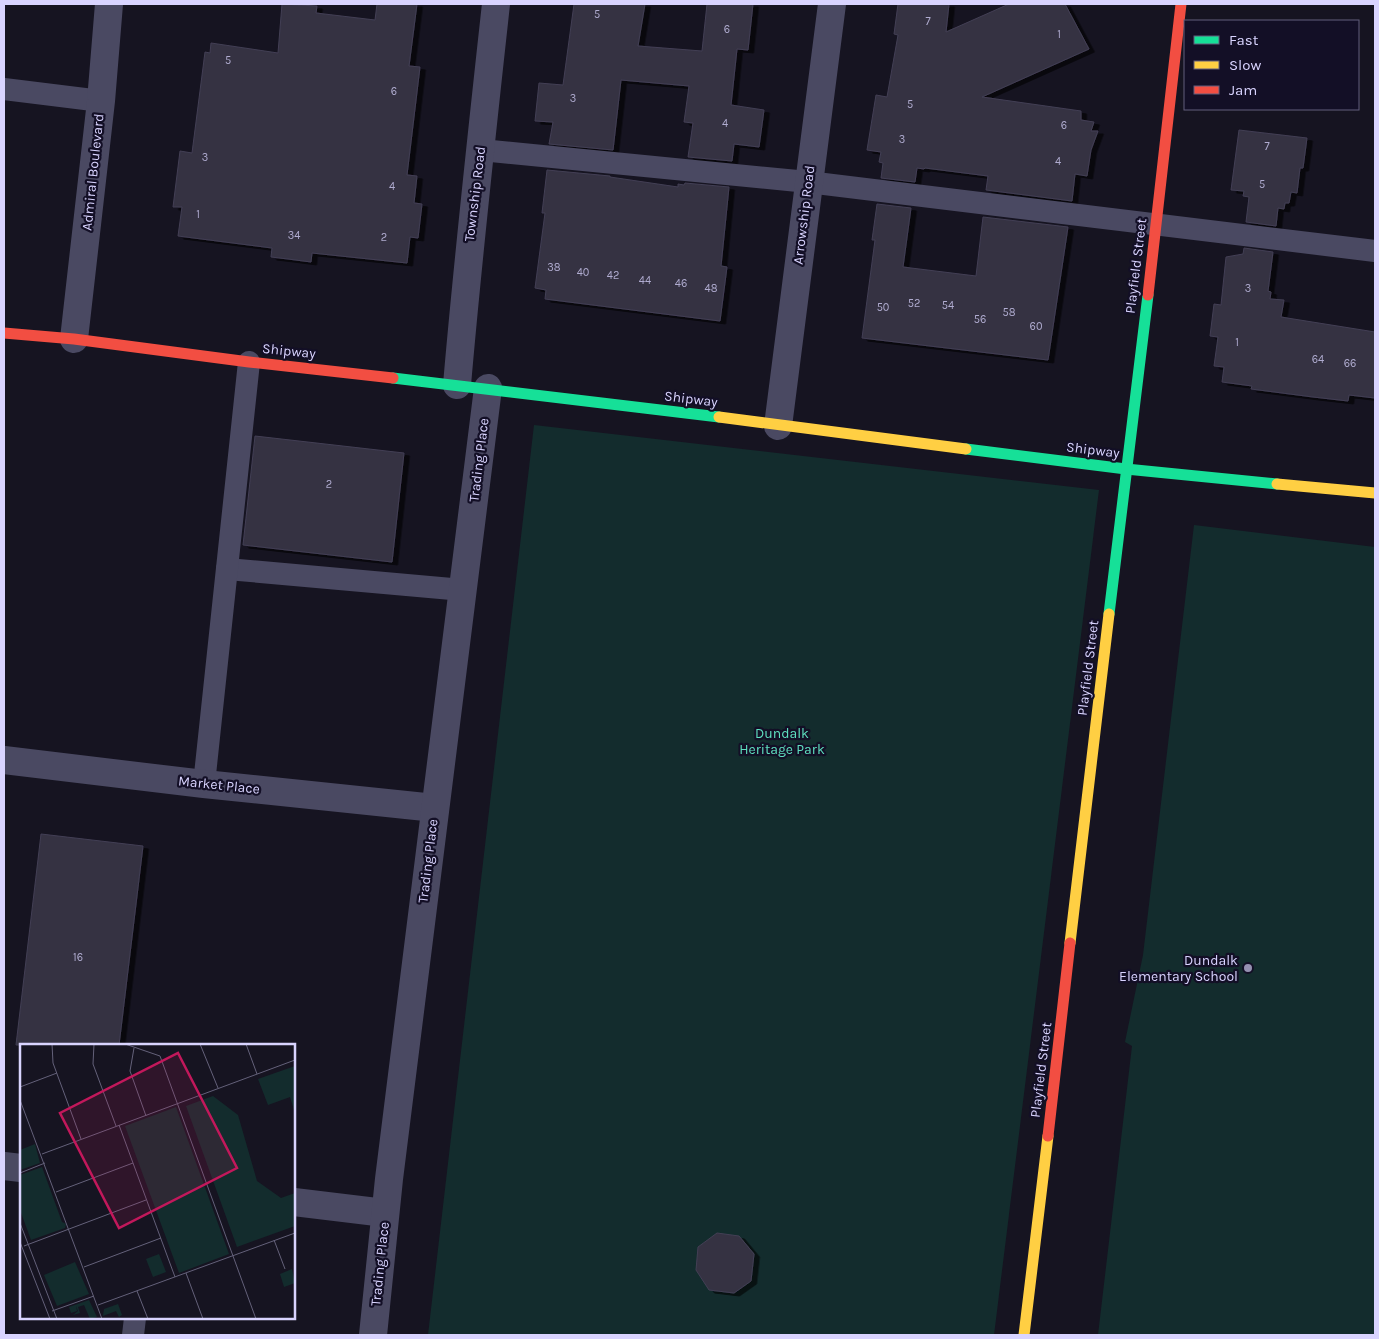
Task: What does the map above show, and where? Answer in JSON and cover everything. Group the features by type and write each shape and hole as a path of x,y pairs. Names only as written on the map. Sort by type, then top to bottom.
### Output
{"street":[{"name":"Admiral Boulevard","path":"74,339 101,101 109,4"},
{"name":"Township Road","path":"457,385 469,241 481,150 496,4"},
{"name":"Arrowship Road","path":"778,426 832,4"},
{"name":"Playfield Street","path":"1024,1335 1126,469 1157,223 1181,4"},
{"name":"Shipway","path":"4,332 74,339 249,362 488,388 1126,469 1375,493"},
{"name":"Trading Place","path":"373,1335 435,808 488,388"},
{"name":"Market Place","path":"4,760 204,784 435,808"},
{"path":"4,1166 20,1168"},
{"path":"295,1202 386,1213"}],"lane":[{"path":"4,89 101,101"},
{"path":"481,150 808,182 1375,251"},
{"path":"204,784 249,362"},
{"path":"227,568 462,590"},
{"path":"133,1335 135,1319"}],"green space":[{"name":"Dundalk Heritage Park","path":"534,425 1099,490 994,1335 428,1335"},
{"name":"Dundalk Elementary School","path":"1194,525 1375,547 1375,1335 1098,1335 1132,1046 1125,1042 1143,955"}],"building":[{"path":"282,4 317,6 316,13 375,20 377,4 417,4 409,66 420,67 407,175 417,176 414,203 422,204 418,238 410,237 407,263 312,253 311,262 271,257 272,248 178,236 182,207 173,207 180,151 192,153 205,52 210,53 211,43 278,53"},
{"path":"574,4 645,4 638,46 702,51 707,4 753,4 748,50 737,49 731,105 764,110 759,147 734,144 732,161 688,157 693,123 684,122 689,86 621,80 613,150 549,144 553,122 535,121 539,83 563,85"},
{"path":"898,4 949,4 946,32 1009,4 1065,4 1089,49 982,97 1081,111 1081,120 1094,122 1091,131 1098,131 1091,150 1087,176 1075,174 1072,201 986,190 988,176 925,168 917,168 915,182 881,178 883,163 879,162 881,152 867,150 876,95 887,97 898,35 894,34"},
{"path":"1239,130 1307,138 1303,168 1300,168 1297,193 1291,192 1289,203 1285,203 1284,209 1278,208 1276,226 1246,222 1249,197 1243,196 1244,191 1231,190"},
{"path":"547,170 610,176 678,187 678,184 684,185 685,183 729,187 721,266 727,267 720,321 545,299 546,290 535,288 545,213 542,213"},
{"path":"877,204 911,208 903,267 976,276 983,217 1068,227 1048,360 862,338 875,240 872,240"},
{"path":"1244,248 1273,252 1268,291 1271,292 1270,299 1284,300 1281,317 1375,332 1375,398 1349,395 1348,401 1251,389 1252,386 1222,382 1224,367 1214,366 1218,337 1210,336 1214,304 1221,305 1226,257 1243,254"},
{"path":"255,436 404,453 392,562 243,545"},
{"path":"41,834 143,846 119,1044 16,1045"},
{"path":"717,1233 739,1236 754,1254 751,1281 734,1293 709,1290 696,1270 698,1247"}],"traffic: fast":[{"path":"1109,614 1148,295"},
{"path":"393,378 719,417"},
{"path":"966,449 1126,469 1277,484"}],"traffic: slow":[{"path":"719,417 966,449"},
{"path":"1277,484 1375,493"},
{"path":"1070,943 1109,614"},
{"path":"1024,1335 1048,1136"}],"traffic: jam":[{"path":"1148,295 1181,4"},
{"path":"4,333 74,339 249,362 393,378"},
{"path":"1048,1136 1070,943"}],"place":[{"name":"Dundalk Elementary School","path":"1248,968"}]}
